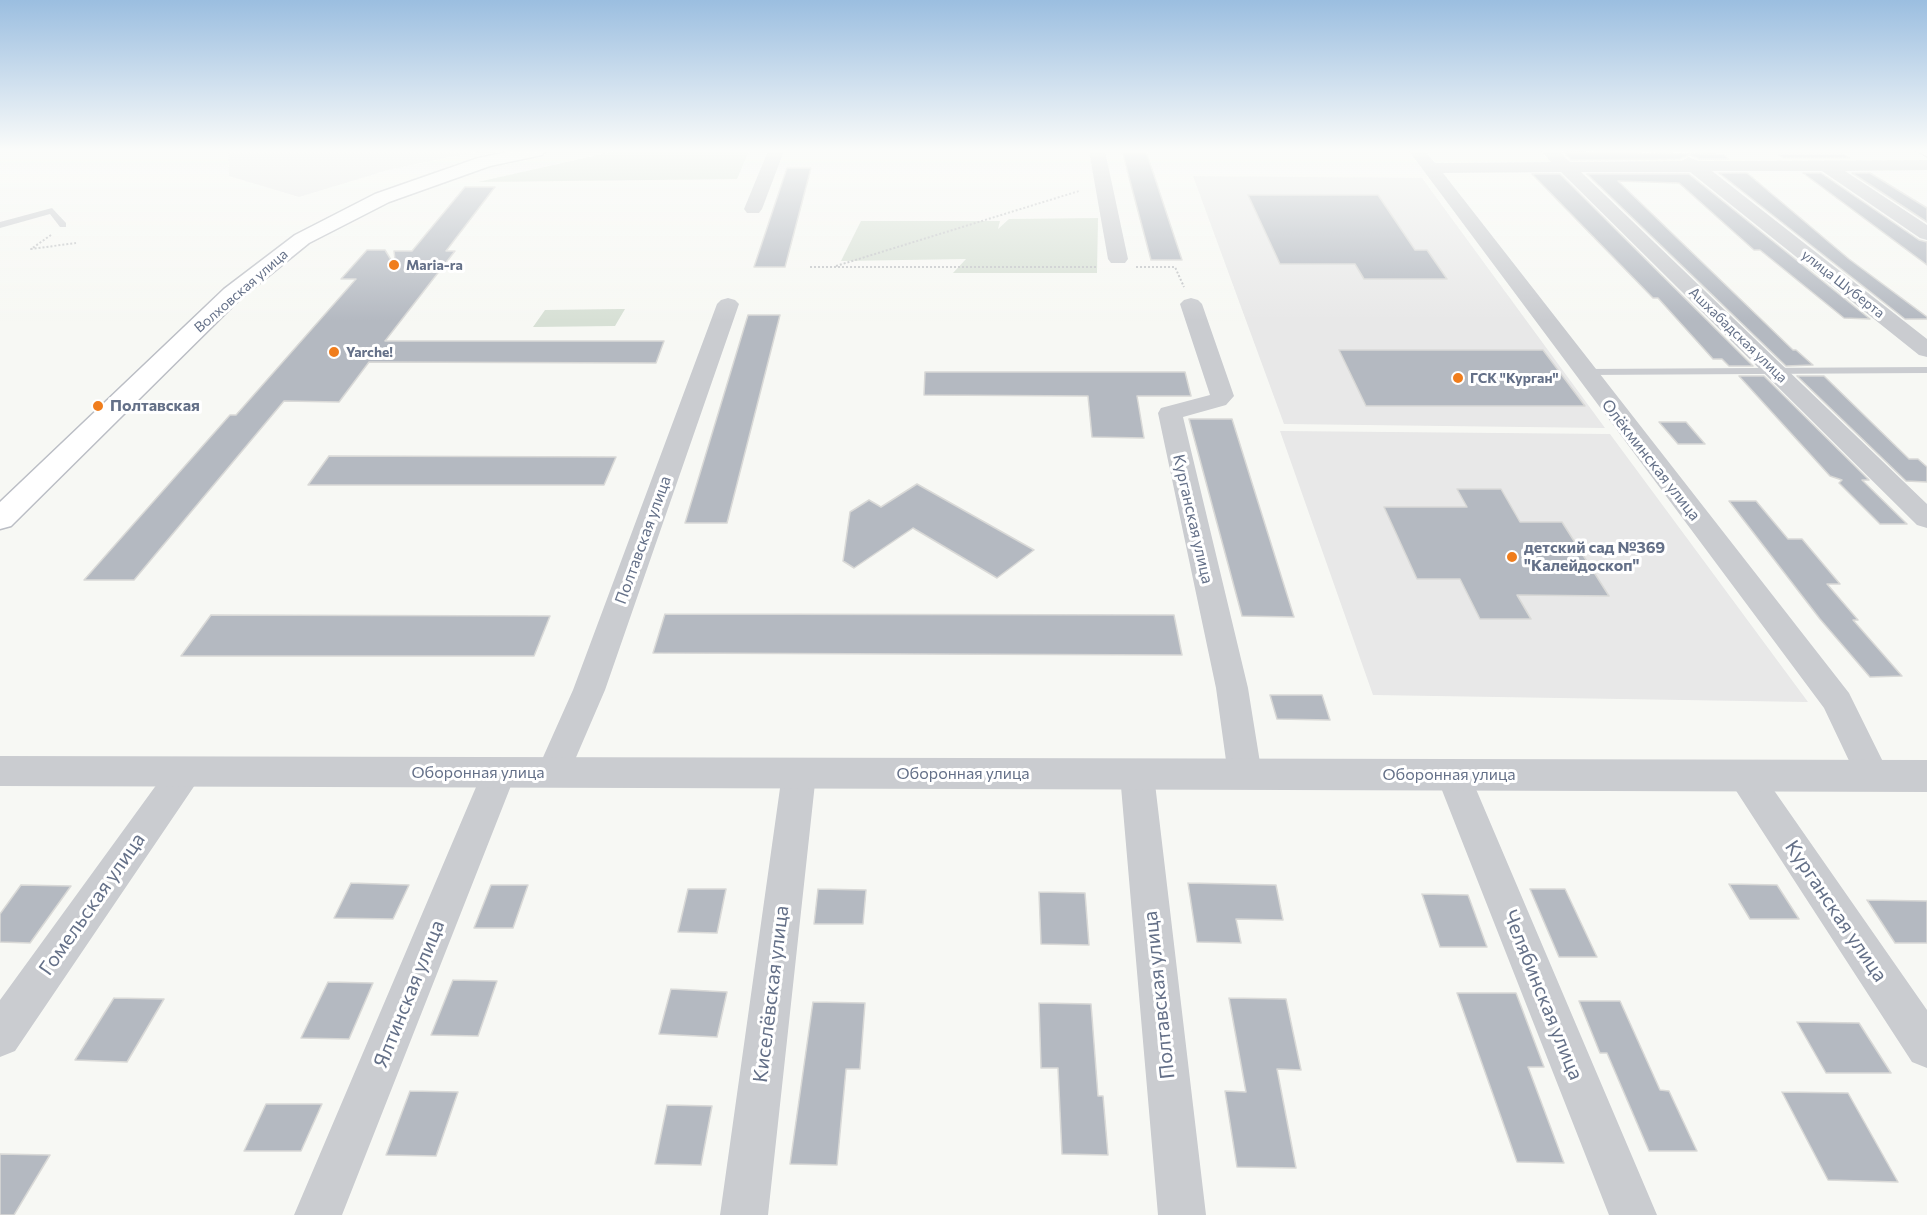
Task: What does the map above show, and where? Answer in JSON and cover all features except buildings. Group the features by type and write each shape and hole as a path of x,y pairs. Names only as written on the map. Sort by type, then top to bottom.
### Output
{"main road":[{"name":"Волховская улица","path":"0,519 232,294 302,238 363,208"}],"street":[{"path":"1107,208 1117,264"},
{"name":"Олёкминская улица","path":"1460,208 1837,702 1873,776"},
{"name":"Ашхабадская улица","path":"1608,208 1927,519"},
{"name":"улица Шуберта","path":"1747,208 1927,350"},
{"path":"1888,208 1927,234"},
{"name":"Полтавская улица","path":"553,773 589,690 728,304"},
{"name":"Курганская улица","path":"1191,304 1222,396 1218,400 1170,413 1232,688 1245,775"},
{"name":"Оборонная улица","path":"0,771 1927,776"},
{"name":"Гомельская улица","path":"0,1036 184,772"},
{"name":"Ялтинская улица","path":"318,1215 500,773"},
{"name":"Киселёвская улица","path":"744,1215 799,774"},
{"name":"Полтавская улица","path":"1137,775 1182,1215"},
{"name":"Челябинская улица","path":"1453,775 1633,1215"},
{"name":"Курганская улица","path":"1745,776 1927,1047"}],"lane":[{"path":"0,225 52,212 63,225"},
{"path":"1584,372 1927,370"}],"path":[{"path":"832,267 1025,208"},
{"path":"63,225 31,249 76,243"},
{"path":"810,267 1117,264 1175,267 1191,304"}],"shaded area":[{"path":"1205,208 1444,208 1605,428 1284,424"},
{"path":"1098,218 1097,273 953,273 966,259 841,261 861,221 1000,221 998,229 1009,219"},
{"path":"625,309 615,326 533,327 545,310"},
{"name":"детский сад №369 \"Калейдоскоп\"","path":"1280,431 1610,434 1808,702 1373,695"}],"place":[{"name":"Maria-ra","path":"394,265"},
{"name":"Yarche!","path":"334,352"},
{"name":"ГСК \"Курган\"","path":"1458,378"},
{"name":"Полтавская","path":"98,406"},
{"name":"детский сад №369 \"Калейдоскоп\"","path":"1512,557"}]}
